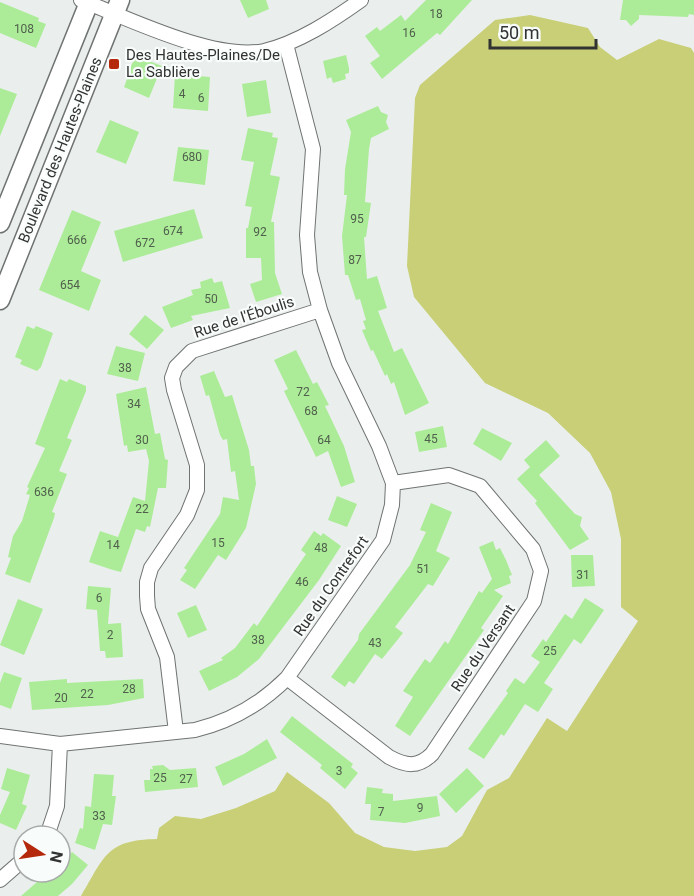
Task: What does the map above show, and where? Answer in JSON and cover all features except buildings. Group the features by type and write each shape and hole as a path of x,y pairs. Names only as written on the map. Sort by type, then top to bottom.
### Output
{"street":[{"path":"87,1 118,6 195,44 219,51 263,51 286,44 361,0"},
{"name":"Boulevard des Hautes-Plaines","path":"0,223 87,1"},
{"name":"Boulevard des Hautes-Plaines","path":"0,300 118,6"},
{"name":"Rue du Contrefort","path":"0,736 60,744 215,726 235,716 270,695 287,678 383,540 392,505 393,483 379,446 339,363 320,310 308,256 313,149 286,44"},
{"name":"Rue de l'Éboulis","path":"176,732 167,657 148,609 147,596 147,582 151,568 187,515 197,490 197,465 172,378 176,367 192,351 320,310"},
{"name":"Rue du Versant","path":"287,678 389,757 406,765 415,765 432,754 534,601 541,571 533,549 480,486 449,475 393,483"},
{"path":"51,824 57,806 60,744"},
{"path":"0,880 12,870"}],"green space":[{"path":"530,15 588,28 600,47 617,60 659,39 691,48 694,53 694,896 81,896 102,861 117,847 140,840 157,839 159,828 175,816 201,819 236,808 275,791 287,772 329,803 355,833 384,847 415,851 447,847 462,836 487,790 509,778 547,718 567,731 638,621 621,607 621,539 611,492 590,453 548,413 485,383 414,297 407,266 415,98 420,85 495,20"}],"place":[{"name":"Des Hautes-Plaines/De La Sablière","path":"114,64"}]}
